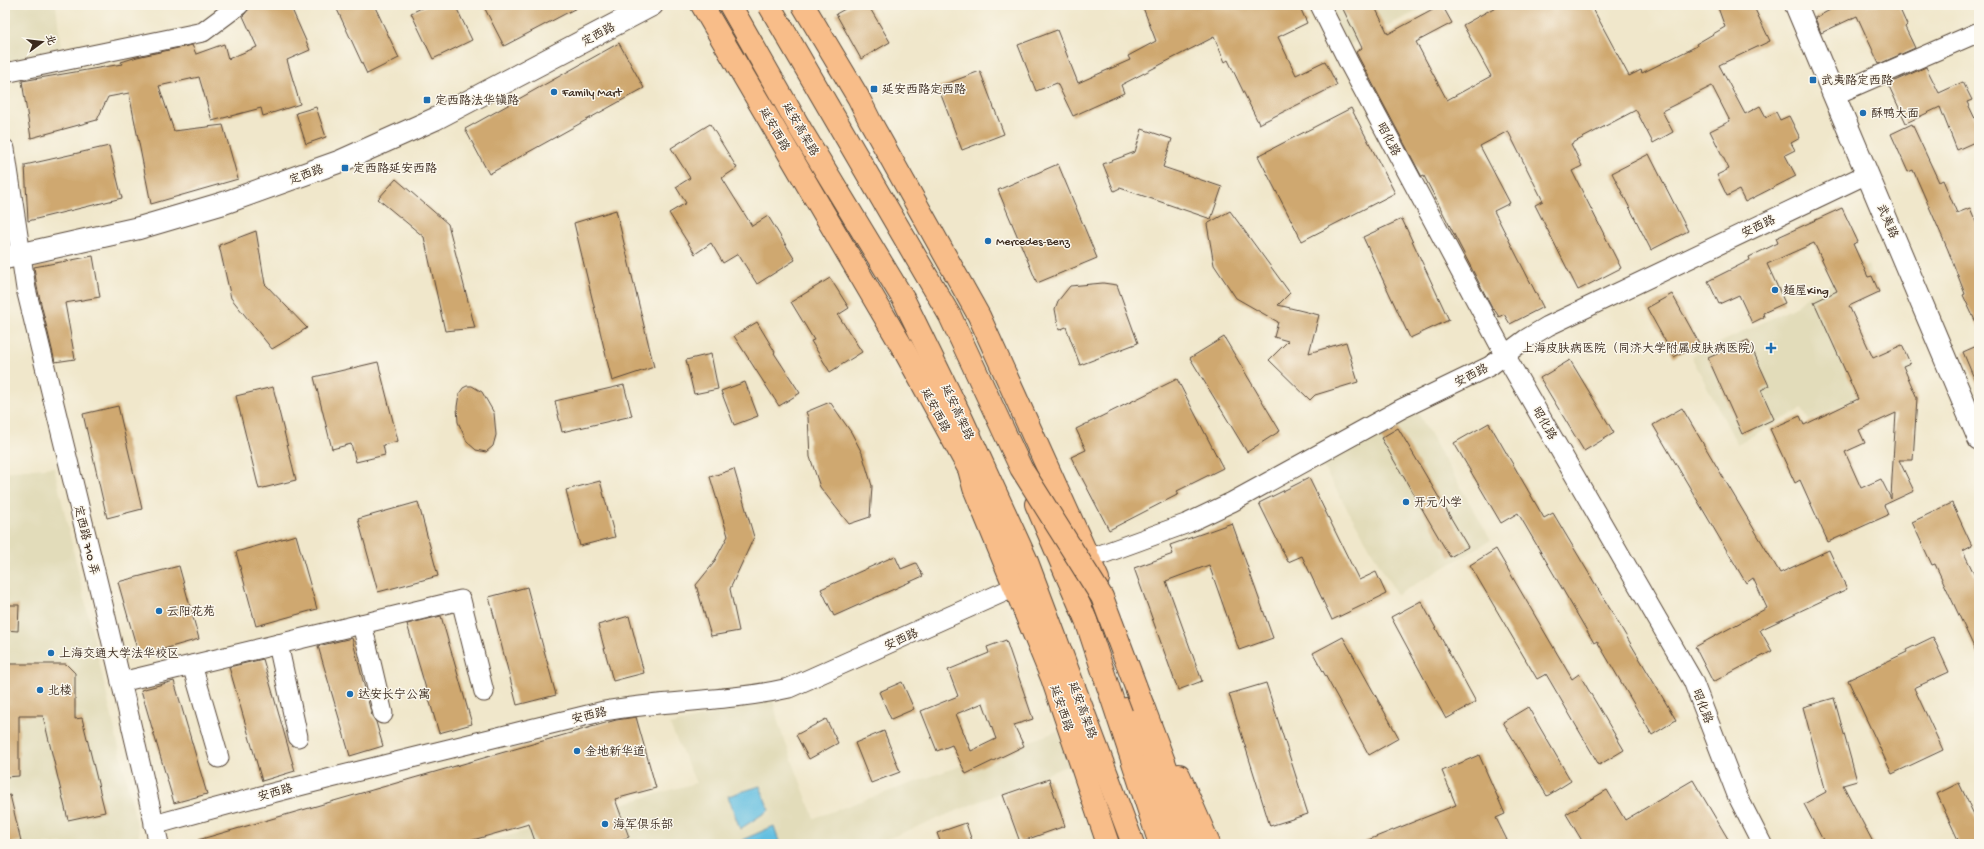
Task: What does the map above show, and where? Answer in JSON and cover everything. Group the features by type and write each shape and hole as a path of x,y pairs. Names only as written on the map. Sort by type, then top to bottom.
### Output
{"main road":[{"name":"延安西路","path":"702,5 904,350 969,469 974,488 1052,678 1108,844"},
{"name":"延安高架路","path":"730,5 801,130 904,300 959,412 1026,559 1133,844"},
{"path":"769,5 950,316 1020,468 1086,620 1160,844"},
{"path":"776,5 921,274 1080,562 1179,844"},
{"path":"781,5 812,81"},
{"path":"803,5 858,97 979,316 1080,562 1209,844"},
{"path":"910,192 921,274"},
{"path":"1020,468 1102,597 1196,844"}],"street":[{"path":"5,73 203,32 238,5"},
{"name":"定西路","path":"13,257 139,228 224,203 341,161 435,119 652,5"},
{"name":"昭化路","path":"1320,5 1349,63 1505,355 1693,681 1737,795 1762,844"},
{"name":"武夷路","path":"1796,5 1979,438"},
{"path":"1834,95 1979,32"},
{"name":"定西路 710 弄","path":"5,149 13,257 26,289 159,844"},
{"name":"安西路","path":"1080,562 1188,523 1232,502 1401,409 1490,366 1526,339 1548,326 1867,174"},
{"name":"安西路","path":"154,825 320,780 385,766 604,711 640,705 762,694 789,688 1014,587"},
{"path":"121,682 461,600 484,692"},
{"path":"362,624 383,714"},
{"path":"278,644 298,737"},
{"path":"192,665 219,758"}],"shaded area":[{"path":"5,5 56,5 61,47 5,64"},
{"path":"1328,5 1430,5 1348,45"},
{"name":"上海皮肤病医院（同济大学附属皮肤病医院）","path":"1868,265 1871,276 1814,302 1853,389 1910,363 1915,371 1809,421 1802,409 1737,444 1691,356 1793,308 1811,293"},
{"name":"开元小学","path":"1416,410 1491,540 1397,595 1322,465"},
{"name":"上海交通大学法华校区","path":"54,467 139,834 137,844 5,844 5,472"},
{"path":"773,699 779,725 814,818 1058,731 1069,765 875,844 479,844 696,783 670,725"}],"water":[{"path":"760,786 769,810 740,829 728,796"},
{"path":"774,826 780,844 744,844 742,840"}],"building":[{"path":"257,5 290,5 310,50 287,60 300,104 263,116 261,108 212,121 199,77 159,86 174,131 223,125 238,179 151,204 129,93 108,97 97,120 31,138 22,81 122,64 121,62 137,57 192,45 196,54 224,44 228,59 257,47 243,16 249,9"},
{"path":"335,5 374,5 399,58 367,74"},
{"path":"428,5 455,5 472,40 433,59 411,13"},
{"path":"483,5 582,5 504,46"},
{"path":"852,5 868,5 890,42 861,59 836,14"},
{"path":"1142,5 1299,5 1307,23 1278,37 1296,75 1325,61 1337,85 1259,124 1228,60 1225,62 1214,37 1121,85 1124,93 1073,116 1057,83 1036,91 1018,45 1057,30 1078,83 1130,60 1128,56 1156,41"},
{"path":"1341,5 1374,5 1388,34 1442,5 1452,23 1416,42 1447,100 1491,76 1463,25 1499,5 1591,5 1629,76 1641,70 1642,73 1697,46 1696,44 1725,27 1717,5 1753,5 1770,41 1719,65 1745,114 1760,106 1766,117 1776,112 1780,120 1789,116 1800,138 1791,143 1795,150 1785,155 1796,176 1745,202 1739,190 1727,196 1717,175 1729,169 1710,131 1730,121 1712,86 1662,111 1673,132 1653,143 1636,110 1571,144 1582,166 1572,171 1621,268 1578,290 1535,205 1543,201 1508,131 1480,146 1510,203 1494,211 1543,307 1510,324 1504,314 1499,317 1494,309 1493,310 1424,176 1422,177 1356,52 1362,48"},
{"path":"1828,5 1898,5 1907,25 1905,27 1915,48 1879,64 1857,16 1821,33 1815,18 1830,10"},
{"path":"619,43 644,88 489,174 465,129"},
{"path":"1926,67 1939,93 1963,82 1972,100 1967,102 1979,127 1979,140 1957,150 1940,107 1906,123 1888,84"},
{"path":"980,71 1004,134 962,150 938,87"},
{"path":"316,107 326,137 306,144 296,113"},
{"path":"1351,108 1395,193 1302,241 1258,156"},
{"path":"710,124 737,168 722,178 752,226 768,216 795,260 757,284 738,254 723,263 711,243 695,254 669,213 686,203 676,187 690,178 671,148"},
{"path":"1912,124 1939,182 1943,180 1957,213 1970,208 1979,229 1979,329 1963,295 1965,294 1948,250 1913,170 1908,172 1891,134"},
{"path":"1142,129 1172,139 1163,167 1222,187 1211,219 1120,188 1114,191 1103,164 1135,152"},
{"path":"109,146 122,198 28,221 25,165"},
{"path":"1649,154 1688,231 1651,250 1612,173"},
{"path":"1058,164 1097,258 1037,283 998,190"},
{"path":"396,179 448,224 475,328 445,331 424,237 378,199"},
{"path":"1842,208 1858,242 1853,244 1868,277 1872,276 1879,292 1849,306 1873,358 1902,345 1910,363 1903,366 1917,398 1913,460 1899,460 1914,491 1884,505 1888,515 1828,542 1800,480 1795,483 1770,429 1800,416 1804,425 1858,399 1814,302 1837,291 1814,243 1767,264 1785,303 1763,313 1764,317 1752,323 1739,295 1719,304 1708,281 1750,260 1749,257 1778,243 1776,238","holes":["1896,413 1891,499 1881,479 1861,488 1845,452 1865,443 1859,430"]},
{"path":"616,210 654,367 612,381 574,223"},
{"path":"1230,211 1290,293 1278,305 1319,315 1309,353 1346,342 1358,382 1315,395 1310,400 1269,360 1288,341 1274,337 1278,322 1236,298 1214,265 1207,224"},
{"path":"1402,219 1449,320 1410,338 1363,237"},
{"path":"256,231 265,284 307,328 272,349 231,298 219,245"},
{"path":"93,256 100,297 65,303 75,359 55,362 37,287 34,267"},
{"path":"830,278 849,308 838,315 862,352 830,372 811,341 814,340 791,302"},
{"path":"1103,283 1117,285 1138,343 1080,365 1066,327 1059,330 1055,309 1058,301 1070,286"},
{"path":"1672,294 1699,343 1674,357 1647,308"},
{"path":"757,322 775,352 774,353 800,393 779,406 734,336"},
{"path":"1224,337 1280,431 1247,452 1190,358"},
{"path":"1748,340 1769,386 1761,390 1774,419 1742,434 1708,358"},
{"path":"1979,345 1979,390 1963,352"},
{"path":"711,354 718,389 694,394 686,360"},
{"path":"1570,360 1614,433 1584,451 1540,378"},
{"path":"378,362 398,441 383,445 385,455 356,462 351,444 332,449 314,377"},
{"path":"1177,379 1223,468 1177,491 1179,494 1109,530 1071,457 1086,450 1076,429"},
{"path":"745,382 758,416 734,425 721,391"},
{"path":"624,385 632,416 562,432 555,401"},
{"path":"472,386 482,392 494,413 496,435 493,446 486,452 476,450 467,442 458,422 457,407 459,394 463,388"},
{"path":"273,387 296,480 259,489 236,396"},
{"path":"830,402 851,432 862,453 872,486 870,517 849,524 820,487 810,457 808,417 806,412"},
{"path":"118,406 142,509 107,518 83,414"},
{"path":"1682,408 1780,573 1829,550 1847,589 1760,630 1772,651 1713,682 1695,647 1767,608 1753,578 1746,583 1653,425"},
{"path":"1489,423 1544,518 1553,513 1676,720 1652,735 1597,641 1594,643 1518,513 1501,523 1454,443"},
{"path":"1398,428 1468,547 1450,557 1381,438"},
{"path":"734,469 754,537 730,589 739,631 711,636 696,585 713,564 728,536 710,477"},
{"path":"1309,478 1359,580 1376,572 1386,594 1332,620 1302,556 1288,562 1259,503"},
{"path":"600,481 615,537 580,546 566,490"},
{"path":"418,502 438,576 378,592 358,519"},
{"path":"1952,503 1972,546 1963,551 1979,584 1979,658 1935,564 1932,565 1912,522"},
{"path":"1232,523 1273,638 1239,650 1209,565 1166,581 1202,681 1178,690 1134,568 1173,554 1170,545"},
{"name":"云阳花苑","path":"296,535 317,609 256,626 236,552"},
{"path":"1496,549 1572,679 1579,674 1624,750 1599,765 1546,674 1537,679 1470,565"},
{"path":"895,556 901,569 916,563 923,576 834,616 821,589"},
{"name":"云阳花苑","path":"179,566 199,639 139,656 118,582"},
{"path":"527,587 556,695 517,705 489,597"},
{"path":"1421,601 1476,702 1446,719 1391,617"},
{"path":"5,605 19,605 18,631 5,630"},
{"name":"达安长宁公寓","path":"441,616 472,724 439,733 407,624"},
{"path":"629,616 644,673 613,681 598,625"},
{"path":"1343,637 1399,738 1369,755 1313,653"},
{"path":"1933,637 1949,672 1914,688 1943,750 1892,774 1848,680 1907,652 1906,650"},
{"name":"达安长宁公寓","path":"352,638 372,716 376,722 383,746 350,756 318,646"},
{"path":"1006,640 1033,719 1014,725 1024,746 966,774 952,745 937,751 921,711 958,696 948,670 989,653 987,647","holes":["983,703 996,739 971,751 956,714"]},
{"path":"263,659 295,771 262,781 229,667"},
{"path":"5,664 66,664 75,673 75,719 82,718 105,812 68,820 43,716 19,716 19,776 5,777"},
{"path":"174,681 207,794 174,803 141,690"},
{"path":"902,682 914,709 891,719 879,692"},
{"path":"1266,683 1308,814 1270,826 1229,694"},
{"path":"1834,698 1857,781 1843,785 1874,844 1825,844 1804,804 1826,792 1803,707"},
{"path":"1528,707 1571,781 1547,796 1503,722"},
{"name":"金地新华道","path":"636,717 656,788 615,799 629,837 609,844 536,844 529,824 459,844 199,844 198,840 616,720"},
{"path":"826,719 838,743 809,759 796,735"},
{"path":"884,731 900,772 871,783 855,743"},
{"path":"1479,755 1505,814 1496,818 1509,844 1358,844 1456,805 1442,771"},
{"path":"1049,779 1065,826 1020,842 1003,795"},
{"path":"1693,780 1731,844 1584,844 1566,814 1607,790 1625,820"},
{"path":"1959,783 1979,825 1979,844 1960,844 1937,794"},
{"path":"10,795 21,841 5,844 5,796"},
{"path":"966,823 973,844 941,844 937,833"}],"place":[{"name":"武夷路定西路","path":"1813,80"},
{"name":"延安西路定西路","path":"874,89"},
{"name":"Family Mart","path":"554,92"},
{"name":"定西路法华镇路","path":"427,100"},
{"name":"酥鸭大面","path":"1863,113"},
{"name":"定西路延安西路","path":"345,168"},
{"name":"Mercedes-Benz","path":"988,241"},
{"name":"麺屋King","path":"1775,290"},
{"name":"上海皮肤病医院（同济大学附属皮肤病医院）","path":"1771,348"},
{"name":"开元小学","path":"1406,502"},
{"name":"云阳花苑","path":"159,611"},
{"name":"上海交通大学法华校区","path":"51,653"},
{"name":"北楼","path":"40,690"},
{"name":"达安长宁公寓","path":"350,694"},
{"name":"金地新华道","path":"577,751"},
{"name":"海军俱乐部","path":"605,824"}]}
